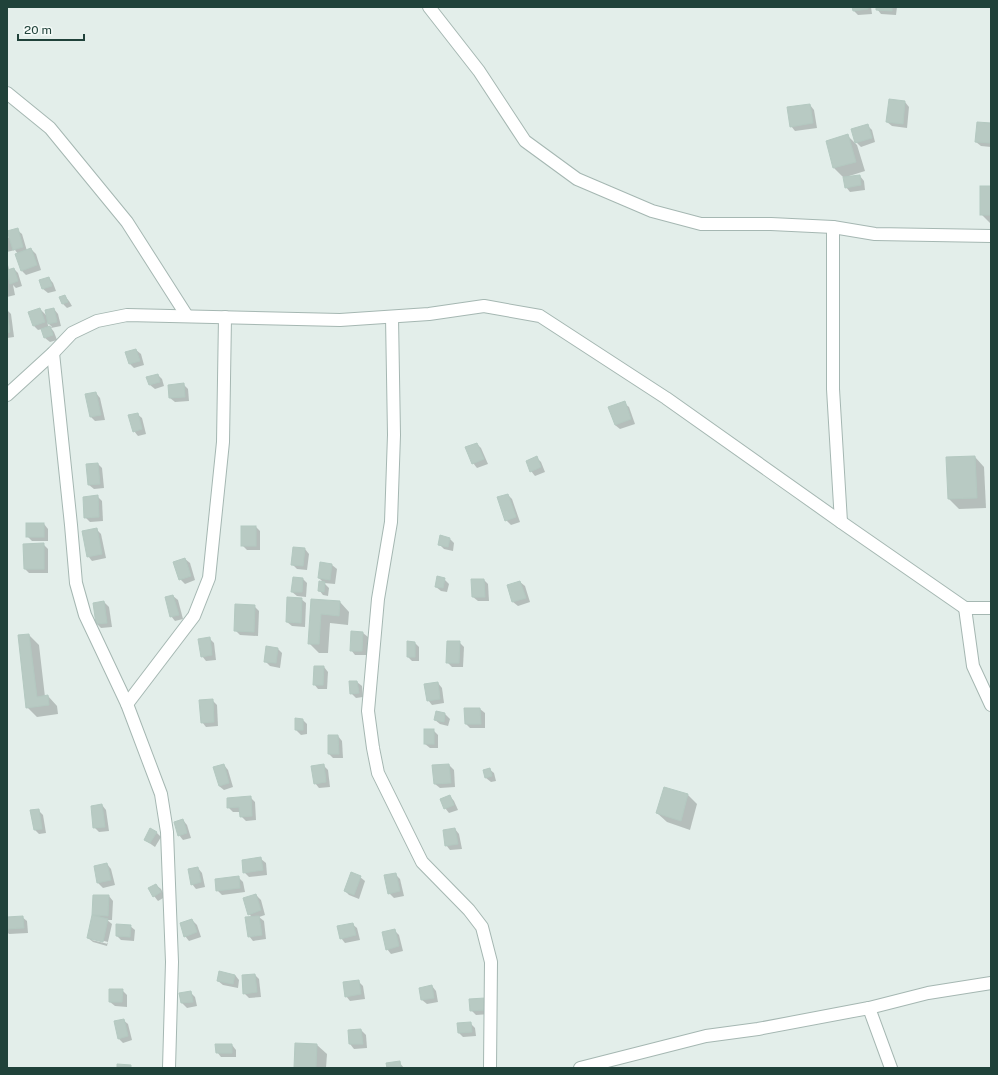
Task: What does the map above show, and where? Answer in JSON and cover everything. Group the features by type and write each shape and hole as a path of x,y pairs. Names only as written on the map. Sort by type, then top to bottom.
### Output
{"street":[{"path":"429,7 479,71 526,141 577,179 652,211 701,224 771,224 833,227 875,234 991,236"},
{"path":"7,92 50,128 127,222 187,316"},
{"path":"833,227 833,389 841,522"},
{"path":"7,395 53,353 72,333 97,321 128,315 340,320 429,314 484,306 540,316 666,398 965,608 991,608"},
{"path":"127,704 194,616 209,578 223,442 224,317"},
{"path":"392,317 394,435 391,522 378,599 368,711 378,773 422,862 469,910 482,927 491,962 490,1068"},
{"path":"53,353 76,583 85,614 127,704 162,794 167,832 172,962 170,1068"},
{"path":"965,608 973,666 991,705"},
{"path":"580,1068 706,1036 758,1029 869,1008 928,993 991,983"},
{"path":"869,1008 891,1068"}],"building":[{"path":"852,7 868,7 868,9 853,11"},
{"path":"876,7 892,7 892,11 876,10"},
{"path":"889,99 905,101 903,124 886,122"},
{"path":"810,104 813,123 790,127 787,107"},
{"path":"977,122 991,123 991,143 975,142"},
{"path":"868,124 872,138 855,143 851,129"},
{"path":"848,134 856,162 833,168 826,141"},
{"path":"860,175 861,185 845,188 843,177"},
{"path":"980,186 991,186 991,215 980,215"},
{"path":"18,228 23,247 13,250 7,231"},
{"path":"31,248 37,265 21,271 15,254"},
{"path":"14,268 18,281 10,284 7,270"},
{"path":"49,277 52,286 42,289 39,280"},
{"path":"65,295 68,302 62,304 59,297"},
{"path":"40,308 45,322 33,326 28,312"},
{"path":"54,308 57,322 48,324 45,310"},
{"path":"7,310 10,332 7,333"},
{"path":"50,326 53,335 44,338 41,329"},
{"path":"136,349 140,361 129,364 125,352"},
{"path":"158,374 160,382 149,385 146,377"},
{"path":"184,383 185,397 169,398 168,385"},
{"path":"96,392 101,415 90,417 85,394"},
{"path":"625,401 631,419 615,425 608,407"},
{"path":"138,413 142,429 133,432 128,415"},
{"path":"477,443 484,459 472,464 465,447"},
{"path":"537,456 541,467 530,472 526,461"},
{"path":"975,456 977,498 948,499 946,457"},
{"path":"98,463 100,484 88,485 86,464"},
{"path":"508,494 516,517 505,521 497,497"},
{"path":"98,495 99,517 84,518 83,497"},
{"path":"26,523 44,523 44,537 26,537"},
{"path":"241,526 256,526 256,546 241,546"},
{"path":"97,528 102,554 87,557 82,531"},
{"path":"440,535 450,538 448,547 438,545"},
{"path":"44,543 44,569 24,569 23,544"},
{"path":"293,547 305,548 303,566 291,565"},
{"path":"185,558 191,576 179,580 173,562"},
{"path":"320,562 332,564 330,580 318,578"},
{"path":"437,576 445,578 443,588 435,587"},
{"path":"293,577 303,578 302,592 291,592"},
{"path":"471,579 484,579 485,597 472,597"},
{"path":"319,581 325,582 324,592 318,591"},
{"path":"520,581 526,598 512,602 507,585"},
{"path":"173,595 179,615 170,617 165,597"},
{"path":"287,597 302,598 301,623 286,622"},
{"path":"311,599 340,601 339,616 321,614 319,644 308,644"},
{"path":"104,601 107,623 96,624 93,603"},
{"path":"235,604 255,605 254,632 234,631"},
{"path":"351,631 363,632 362,651 350,651"},
{"path":"29,634 37,697 48,695 49,705 26,708 18,635"},
{"path":"210,637 212,655 201,657 198,639"},
{"path":"407,641 415,642 415,657 407,657"},
{"path":"447,641 460,641 459,663 446,663"},
{"path":"266,646 278,648 276,663 264,662"},
{"path":"314,666 324,666 323,685 313,685"},
{"path":"349,681 357,681 359,693 350,694"},
{"path":"438,682 440,699 427,701 424,684"},
{"path":"213,699 214,722 201,723 199,700"},
{"path":"464,708 480,708 481,724 465,724"},
{"path":"436,711 445,713 444,722 434,720"},
{"path":"295,718 303,719 303,730 295,730"},
{"path":"424,729 434,729 434,744 424,744"},
{"path":"328,735 338,735 339,754 328,754"},
{"path":"224,764 229,783 219,786 213,767"},
{"path":"324,764 326,782 314,784 311,766"},
{"path":"449,764 451,783 434,784 432,765"},
{"path":"490,768 492,776 485,778 483,770"},
{"path":"664,787 688,794 681,821 656,813"},
{"path":"450,795 454,805 444,809 440,799"},
{"path":"251,796 252,816 240,817 239,807 227,808 227,798"},
{"path":"102,804 105,827 93,828 91,806"},
{"path":"39,809 42,829 34,830 30,810"},
{"path":"183,819 187,833 178,836 174,822"},
{"path":"150,828 157,832 150,843 144,840"},
{"path":"455,828 458,844 445,846 443,830"},
{"path":"261,857 263,870 243,873 242,860"},
{"path":"107,863 111,880 97,883 94,866"},
{"path":"198,867 201,882 191,885 188,869"},
{"path":"351,872 361,876 354,895 344,891"},
{"path":"396,873 400,891 388,894 384,875"},
{"path":"239,876 240,888 216,891 215,879"},
{"path":"156,884 161,892 153,897 148,888"},
{"path":"256,894 261,910 248,915 243,898"},
{"path":"93,895 109,895 108,916 92,915"},
{"path":"92,915 108,919 103,942 87,938"},
{"path":"23,916 24,928 7,929 7,917"},
{"path":"259,916 262,935 248,937 245,917"},
{"path":"192,919 197,932 184,937 180,923"},
{"path":"353,923 356,935 340,939 337,926"},
{"path":"116,924 131,925 130,937 116,936"},
{"path":"395,929 399,946 386,950 382,932"},
{"path":"219,971 235,975 233,984 217,981"},
{"path":"255,974 257,992 243,994 242,975"},
{"path":"359,980 361,994 345,997 343,982"},
{"path":"432,985 434,998 421,1000 419,988"},
{"path":"109,989 123,989 122,1002 109,1002"},
{"path":"191,991 193,1002 181,1003 179,993"},
{"path":"485,998 486,1010 470,1011 469,999"},
{"path":"124,1019 128,1036 118,1039 114,1021"},
{"path":"471,1022 472,1032 458,1033 457,1023"},
{"path":"361,1029 363,1044 349,1044 348,1030"},
{"path":"295,1043 317,1044 316,1068 294,1068"},
{"path":"215,1044 232,1044 232,1053 216,1053"},
{"path":"400,1061 401,1068 387,1068 386,1063"},
{"path":"117,1064 131,1065 131,1068 117,1068"}]}
